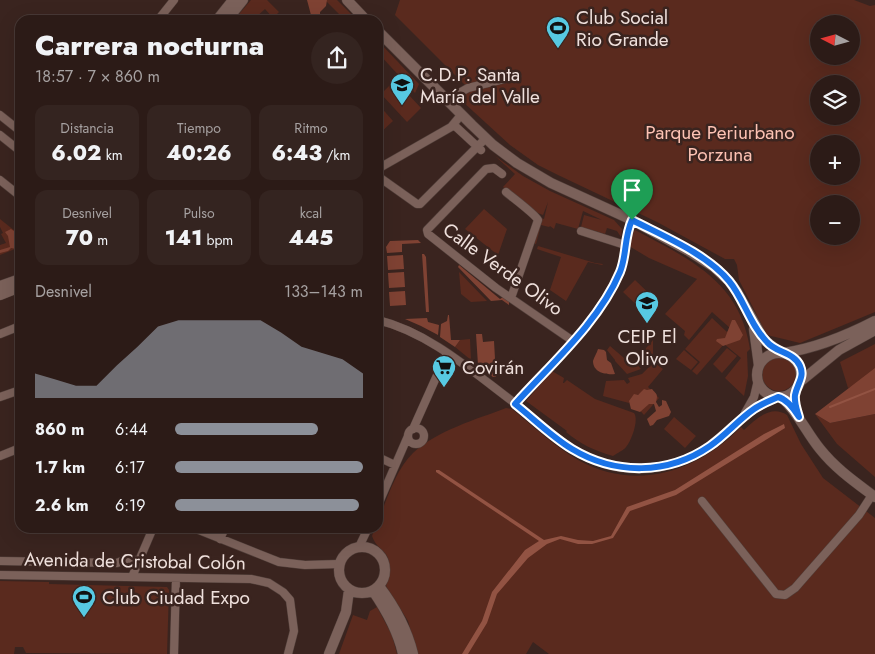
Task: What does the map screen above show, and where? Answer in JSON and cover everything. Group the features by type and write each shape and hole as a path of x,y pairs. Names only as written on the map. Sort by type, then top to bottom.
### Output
{"street":[{"path":"162,15 174,0"},
{"path":"221,15 233,0"},
{"path":"231,15 242,0"},
{"path":"346,0 361,15"},
{"path":"383,36 461,115 517,163 532,173 632,220 689,250 714,267 729,281 737,292 764,340 772,348 797,361 801,370 795,401 799,417"},
{"path":"447,100 468,88 517,76"},
{"path":"0,115 15,127"},
{"path":"383,166 454,124 461,115"},
{"path":"454,124 479,148"},
{"path":"0,135 15,147"},
{"path":"383,180 416,204 420,204 479,148 486,138"},
{"name":"Calle Verde Olivo","path":"502,174 494,168 486,169 427,232 429,236 513,300 573,341"},
{"path":"0,180 15,192"},
{"path":"506,192 536,216 538,220 513,300"},
{"path":"515,404 573,341 604,302 622,265 627,231 632,220"},
{"path":"581,230 624,245"},
{"path":"513,300 533,248"},
{"path":"0,286 15,280"},
{"path":"0,295 15,289"},
{"path":"739,421 751,402 758,380 759,366 756,336 752,320"},
{"path":"759,366 767,356 824,343 852,333 875,321"},
{"path":"383,322 410,331 447,353 579,453 610,465 631,469 660,467 689,458 708,448 757,407 793,392 799,384 839,350 875,330"},
{"path":"0,334 15,328"},
{"path":"383,494 410,430 413,428 447,353"},
{"path":"702,501 776,594 785,594 795,588 874,496 836,468 808,433 794,409 779,397 765,392 758,380"},
{"path":"0,397 15,392"},
{"path":"397,462 416,444 422,441 424,435 420,429 413,428"},
{"path":"408,436 410,442 416,444"},
{"path":"0,456 15,450"},
{"path":"383,458 397,462"},
{"path":"132,577 150,533"},
{"path":"206,533 278,562 305,565 339,564"},
{"path":"220,539 223,533"},
{"path":"359,547 366,533"},
{"path":"359,547 372,549 379,554 383,561 384,576 376,588 359,594 349,590 340,581 338,573 343,555 359,547"},
{"path":"0,561 117,564 129,558 138,562"},
{"name":"Avenida de Cristobal Colón","path":"0,575 251,579 269,584 283,592 290,600 294,631 288,654"},
{"path":"174,654 176,578"},
{"path":"376,588 400,640 403,654"},
{"path":"376,588 401,620 409,638 413,654"},
{"path":"329,654 346,612 349,590"}],"green space":[{"path":"251,0 267,0 279,12 276,15 270,15 265,9 258,15 238,15"},
{"path":"325,0 337,0 352,15 340,15"},
{"name":"Parque Periurbano Porzuna","path":"400,0 854,0 870,6 875,5 875,312 800,343 767,335 739,280 737,265 734,259 725,259 657,222 538,165 510,145 462,101 463,96 470,90 395,15"},
{"path":"383,46 419,84 415,93 383,58"},
{"path":"395,80 421,108 407,122 383,96 383,92"},
{"path":"383,110 393,121 383,130"},
{"path":"495,156 523,176 550,191 614,220 622,229 621,237 617,231 607,228 605,234 581,227 584,215 602,220 583,211 578,229 556,223 554,229 550,226 541,225 536,244 533,243 541,218 544,219 548,202 543,215 532,211 503,187 515,174"},
{"path":"484,209 507,229 498,255 465,229"},
{"path":"0,219 15,231 15,249 0,255 0,245 6,243 1,234 3,233 0,227"},
{"path":"635,230 692,262 723,289 735,306 744,326 750,349 747,352 748,376 744,396 725,378 741,358 724,344 697,375 692,371 700,362 685,349 712,318 727,332 730,328 712,312 689,340 684,335 685,331 665,314 697,279 649,258 629,246 632,233"},
{"path":"538,246 603,264 602,265 588,262 566,301 550,290 561,257 537,249"},
{"path":"459,272 487,301 471,302 461,294"},
{"path":"635,280 659,303 647,315 623,292"},
{"path":"470,339 471,360 455,347 460,340"},
{"path":"653,340 653,355 642,367 637,362"},
{"path":"875,344 875,378 848,388 840,362"},
{"path":"610,346 631,364 640,355 635,362 641,369 627,374 607,350"},
{"path":"727,348 737,356 722,373 713,364"},
{"path":"684,350 698,362 691,370 676,359"},
{"path":"779,357 791,362 796,374 791,386 779,391 767,386 762,374 767,362"},
{"path":"654,362 663,369 648,387 659,398 644,415 634,404 640,394 632,397 629,403 603,396 606,381 624,380 627,384 630,382 628,378 642,374"},
{"path":"552,371 564,378 563,383 567,380 595,399 634,413 636,420 634,430 625,448 613,456 588,447 526,401"},
{"path":"506,408 512,409 552,442 578,460 600,470 622,475 643,475 665,472 685,466 705,456 724,443 741,427 744,430 764,414 775,411 787,415 801,444 823,478 875,518 875,654 549,654 533,642 526,654 417,654 408,621 386,586 389,568 387,556 372,536 373,533 383,533 383,508 397,476 407,460 413,453 434,438 470,421"},
{"path":"815,414 830,423 875,414 875,477 837,444"},
{"path":"674,417 696,436 685,448 664,429"},
{"name":"Club Ciudad Expo","path":"0,581 167,587 169,590 167,654 26,653 23,647 15,647 14,654 0,654"},
{"path":"377,607 392,635 397,654 339,654 353,615 367,620 370,611"}],"shaded area":[{"path":"307,0 327,0 326,6 320,12 320,15 311,15"},
{"path":"11,229 15,232 15,249 11,248 0,253 0,250 10,247 8,236 5,232"},
{"path":"418,240 421,243 402,244 402,252 387,253 386,247 390,241"},
{"path":"422,254 426,257 429,312 426,312"},
{"path":"403,255 404,269 388,270 387,256"},
{"path":"459,265 500,299 503,297 509,301 509,305 502,300 491,301 458,267"},
{"path":"404,272 405,287 389,288 388,273"},
{"path":"405,291 406,305 390,306 389,292"},
{"path":"448,315 451,340 460,340 455,347 440,337 441,324 447,321"},
{"path":"427,318 428,322 439,325 438,335 405,319"},
{"path":"732,320 735,320 743,335 740,340 723,346 716,341 717,339 725,338"},
{"path":"476,334 482,334 483,342 494,341 496,377 493,377 478,365"},
{"path":"598,349 606,352 607,360 611,363 615,374 598,371 595,368 593,361"},
{"path":"875,368 875,414 830,423 815,414"},
{"path":"644,389 652,389 657,395 656,402 659,407 662,405 662,400 666,401 671,412 669,416 657,420 650,426 647,419 656,411 654,404 649,404 640,412 631,409 629,401 634,394 638,395"},
{"path":"784,424 785,428 676,495 630,511 613,538 592,544 578,544 560,539 547,544 528,558 497,594 487,623 468,654 462,654 482,621 492,592 525,550 539,541 436,472 436,470 439,470 544,540 561,536 593,541 611,536 627,507 675,490 764,434"}],"waterway":[{"path":"830,407 875,389"}],"place":[{"name":"Club Social Rio Grande","path":"558,49"},
{"name":"C.D.P. Santa María del Valle","path":"402,106"},
{"name":"CEIP El Olivo","path":"647,324"},
{"name":"Covirán","path":"444,388"},
{"name":"Club Ciudad Expo","path":"84,618"}],"route":[{"path":"632,220 689,250 714,267 729,281 737,292 764,340 772,348 789,354 797,361 800,365 802,376 795,401 799,417 791,405 781,397 778,397 753,409 708,448 689,458 666,466 631,469 620,468 589,458 570,448 515,404 582,330 604,302 620,273 626,235 632,220"}]}
